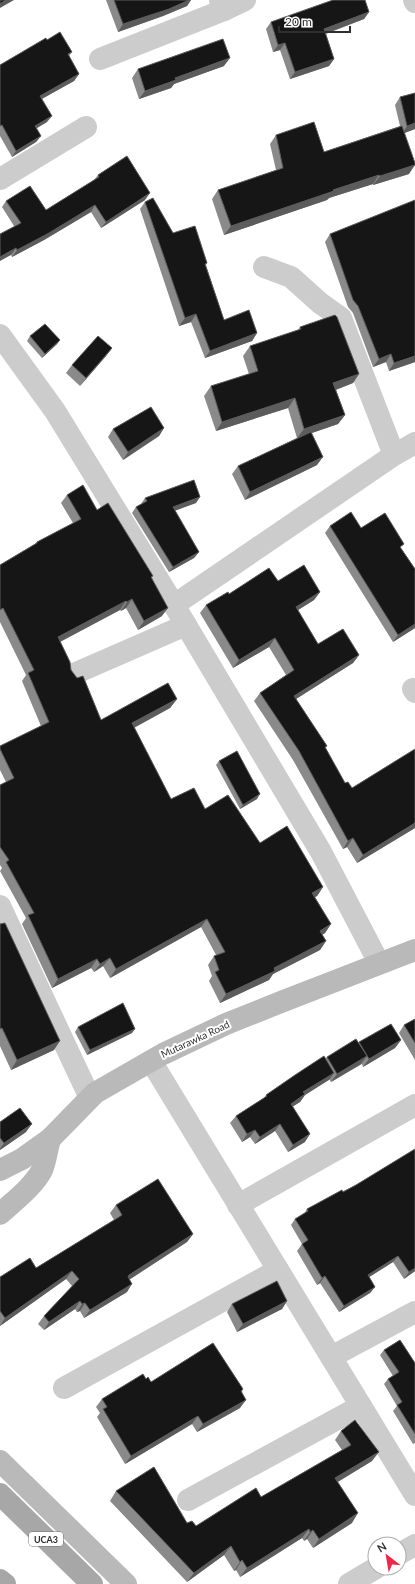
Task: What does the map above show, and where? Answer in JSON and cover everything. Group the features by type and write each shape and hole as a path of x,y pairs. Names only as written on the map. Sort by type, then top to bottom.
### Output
{"main road":[{"name":"UCA3","path":"0,1494 92,1584"},
{"path":"0,1580 5,1584"}],"street":[{"path":"100,59 222,5 245,0"},
{"path":"0,179 86,127"},
{"path":"264,267 291,276 320,303 341,318 394,455"},
{"path":"1,337 55,411 174,605 321,852 379,963"},
{"path":"174,605 394,455 415,443"},
{"path":"76,673 186,625"},
{"path":"0,906 90,1098"},
{"name":"Mutarawka Road","path":"0,1170 22,1159 50,1139 95,1093 163,1054 226,1024 415,950"},
{"path":"151,1061 415,1495"},
{"path":"238,1205 415,1105"},
{"path":"0,1214 42,1170 50,1139"},
{"path":"64,1388 278,1270"},
{"path":"331,1357 415,1312"},
{"path":"188,1500 360,1406"},
{"name":"UCA3","path":"0,1461 126,1584"},
{"path":"349,1584 367,1573"}],"building":[{"path":"0,0 6,0 0,4"},
{"path":"114,0 189,0 169,9 123,24"},
{"path":"333,0 365,0 369,12 324,29 334,59 295,72 285,43 278,45 271,22"},
{"path":"60,32 72,52 68,54 79,74 40,96 52,116 35,126 41,136 16,151 2,125 0,126 0,65 46,38 47,40"},
{"path":"223,39 230,58 175,78 176,80 145,91 138,69"},
{"path":"415,93 415,123 407,126 400,97"},
{"path":"314,122 324,152 402,126 415,165 333,190 334,191 231,226 218,190 283,168 276,135"},
{"path":"127,156 150,193 106,222 95,205 49,233 0,257 0,234 21,223 6,201 30,186 46,210 99,177 98,175"},
{"path":"153,198 173,233 195,226 207,263 205,264 224,320 249,310 257,333 210,351 196,314 185,318 145,202"},
{"path":"415,200 415,356 394,363 391,354 379,359 358,306 353,300 330,234"},
{"path":"335,315 359,374 333,383 345,415 304,429 295,398 222,422 211,386 258,371 250,346 301,329 300,327"},
{"path":"45,324 60,340 45,354 30,336"},
{"path":"98,336 112,348 86,378 72,365"},
{"path":"151,407 164,428 128,452 113,429"},
{"path":"311,432 323,457 250,492 238,466"},
{"path":"194,480 200,497 173,507 199,552 173,567 136,507 147,501 145,498"},
{"path":"83,485 97,510 108,503 153,576 151,577 168,608 144,621 132,599 58,637 70,662 71,670 77,678 83,676 101,720 168,683 177,699 132,723 171,799 194,788 205,809 228,795 260,843 287,826 323,887 312,893 331,924 320,931 326,941 274,968 275,971 226,994 215,972 219,970 214,956 225,952 207,919 116,969 110,958 100,964 97,959 58,979 28,915 34,913 6,862 9,860 0,847 0,785 14,778 0,749 0,746 49,722 28,673 34,670 3,608 0,610 0,565 37,542 81,519 67,495"},
{"path":"351,512 361,528 385,513 404,544 400,547 415,569 415,624 398,635 330,526"},
{"path":"304,565 320,592 296,607 318,644 343,629 359,655 294,696 327,746 325,747 345,783 348,782 352,788 415,749 415,823 363,855 353,838 348,841 299,751 260,693 294,670 275,638 239,660 206,605 228,592 229,594 269,568 278,581"},
{"path":"237,751 260,794 243,805 219,761"},
{"path":"5,923 60,1041 17,1060 2,1028 0,1029 0,924"},
{"path":"123,1003 135,1029 90,1050 78,1027"},
{"path":"415,1019 415,1043 404,1025"},
{"path":"391,1024 401,1040 369,1059 359,1042"},
{"path":"356,1039 367,1056 337,1074 327,1057"},
{"path":"324,1056 334,1073 303,1092 305,1094 291,1104 310,1134 293,1145 280,1124 260,1137 255,1130 247,1134 236,1116"},
{"path":"20,1108 32,1124 4,1143 0,1138 0,1122"},
{"path":"415,1149 415,1268 409,1272 398,1256 368,1275 375,1287 344,1306 325,1276 322,1278 302,1244 308,1240 295,1219 308,1211 307,1209 342,1190 343,1192 356,1185"},
{"path":"158,1179 193,1234 129,1275 128,1277 132,1284 90,1310 85,1303 82,1304 80,1301 49,1322 44,1316 79,1279 72,1271 5,1318 0,1311 0,1277 30,1258 36,1268 119,1217 122,1215 116,1205"},
{"path":"277,1281 287,1301 243,1324 232,1304"},
{"path":"400,1340 415,1363 415,1434 397,1405 402,1402 388,1379 399,1372 384,1350"},
{"path":"213,1343 243,1389 241,1391 246,1400 203,1424 198,1416 131,1456 103,1409 107,1407 102,1399 143,1374 146,1379 148,1377 151,1382"},
{"path":"355,1420 379,1452 335,1478 358,1513 319,1539 313,1530 310,1532 309,1529 247,1568 242,1560 240,1562 231,1546 194,1573 116,1491 154,1467 187,1523 192,1521 196,1526 256,1488 261,1497 351,1445 341,1431"}]}
